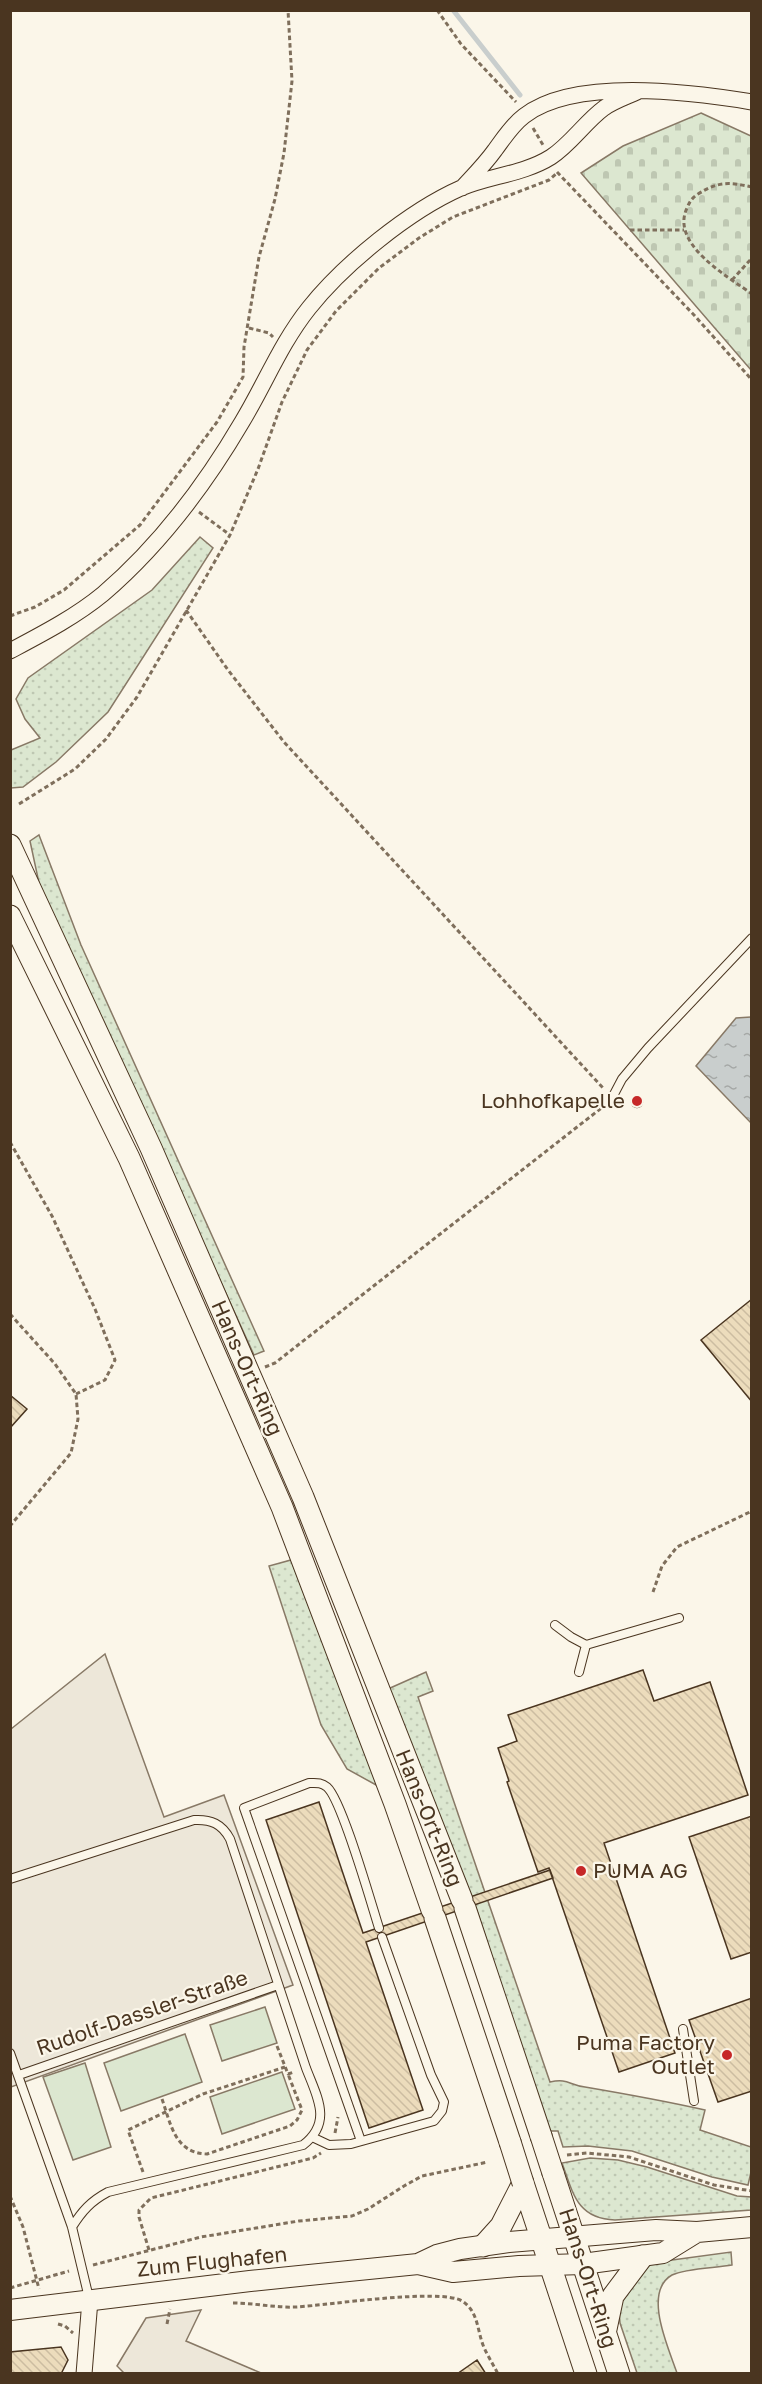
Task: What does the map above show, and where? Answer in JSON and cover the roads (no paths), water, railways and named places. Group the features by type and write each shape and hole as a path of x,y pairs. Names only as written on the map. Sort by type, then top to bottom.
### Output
{"main road":[{"name":"Hans-Ort-Ring","path":"10,844 151,1148 303,1497 464,1904 619,2373"},
{"name":"Hans-Ort-Ring","path":"10,916 129,1158 282,1507 395,1804 434,1914 586,2373"},
{"path":"483,2246 501,2226 524,2183"},
{"path":"606,2333 613,2295 643,2256"}],"street":[{"path":"462,188 494,152 510,129 525,115 551,101 583,93 658,91 704,94 752,102"},
{"path":"10,651 50,630 102,595 136,563 188,504 228,446 282,347 309,308 348,267 414,214 462,188 498,178 550,158 605,107 637,92"},
{"name":"Zum Flughafen","path":"10,2310 418,2264 437,2255 483,2246 656,2230 697,2232 752,2227"},
{"name":"Zum Flughafen","path":"418,2264 453,2272 583,2264 663,2253 697,2232"},
{"path":"84,2373 90,2300"}],"lane":[{"path":"612,1098 622,1079 648,1048 752,938"},
{"path":"555,1625 571,1638 586,1645 679,1618"},
{"path":"579,1672 586,1645"},
{"path":"361,2141 244,1808 309,1783 319,1782 326,1786 339,1808 379,1928"},
{"name":"Rudolf-Dassler-Straße","path":"10,1879 194,1820 212,1821 226,1830 231,1839 319,2103 321,2116 312,2137"},
{"path":"72,2227 83,2210 108,2192 292,2148 303,2145 312,2137 329,2145 351,2144 434,2121 442,2111 444,2102 431,2075 382,1937"},
{"name":"Rudolf-Dassler-Straße","path":"18,2075 278,1985"},
{"path":"683,2029 694,2101"},
{"name":"Rudolf-Dassler-Straße","path":"10,2053 72,2227 90,2300"}],"water":[{"path":"752,1017 751,1123 696,1066 736,1018"}],"waterway":[{"path":"453,10 520,95"}],"place":[{"name":"Lohhofkapelle","path":"637,1101"},
{"name":"PUMA AG","path":"581,1871"},
{"name":"Puma Factory Outlet","path":"727,2055"}]}
